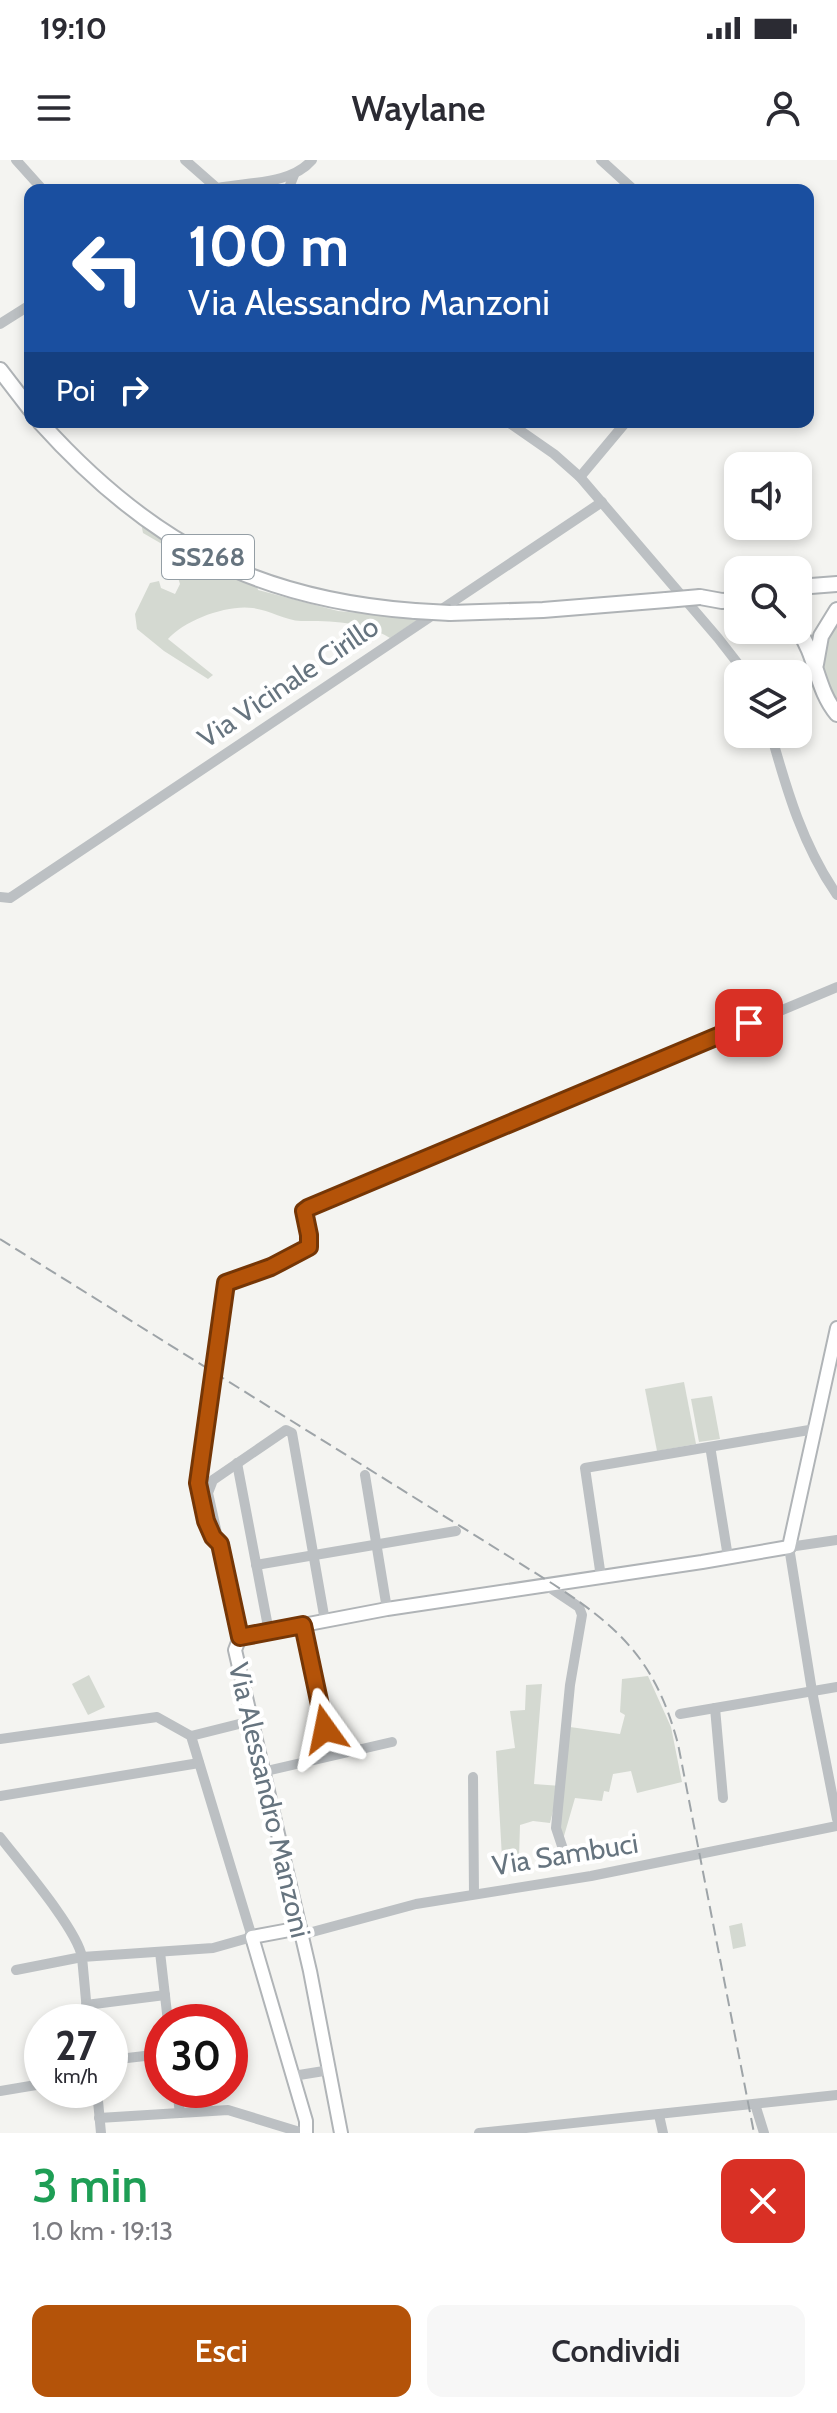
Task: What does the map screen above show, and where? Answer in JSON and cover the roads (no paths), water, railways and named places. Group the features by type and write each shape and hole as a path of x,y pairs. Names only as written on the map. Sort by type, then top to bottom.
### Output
{"highway":[{"path":"0,370 24,401"},
{"name":"SS268","path":"46,428 82,467 127,507 176,540 237,571 310,595 373,608 450,613 543,610 724,594"},
{"path":"812,586 837,584"},
{"path":"700,597 724,601"},
{"path":"815,669 821,636 837,610"},
{"path":"806,644 821,691 837,714"}],"main road":[{"path":"789,1547 837,1328"},
{"name":"Via Alessandro Manzoni","path":"341,2133 300,1932 235,1650 240,1637 387,1609 789,1547"},
{"path":"300,1932 252,1937 306,2121 305,2133"}],"street":[{"path":"16,160 38,184"},
{"path":"185,160 210,184"},
{"path":"290,184 294,175 312,160"},
{"path":"601,160 627,184"},
{"path":"243,184 294,175"},
{"path":"0,324 24,309"},
{"path":"517,428 580,477 734,660"},
{"path":"580,477 621,428"},
{"name":"Via Vicinale Cirillo","path":"0,897 10,898 602,502"},
{"path":"775,748 792,807 807,844 837,895"},
{"path":"220,1544 206,1521 198,1483 225,1287 228,1281 271,1267 309,1247 304,1211 837,987"},
{"path":"601,1577 585,1468 815,1429"},
{"path":"240,1637 208,1493 213,1480 286,1430 292,1433 325,1621"},
{"path":"711,1452 728,1557"},
{"path":"237,1463 269,1632"},
{"path":"365,1475 387,1609"},
{"path":"256,1565 456,1531"},
{"path":"837,1540 789,1547 837,1819"},
{"path":"546,1585 579,1607 582,1615 570,1685 556,1828 567,1861"},
{"path":"303,1625 330,1755"},
{"path":"680,1714 837,1687"},
{"path":"715,1708 723,1798"},
{"path":"0,1739 157,1717 191,1736 251,1721"},
{"path":"16,1970 82,1957 213,1948 252,1937 191,1736"},
{"path":"262,1772 392,1742"},
{"path":"0,1781 1,1795 199,1763"},
{"path":"473,1777 474,1894"},
{"name":"Via Sambuci","path":"300,1932 416,1904 622,1870 837,1826"},
{"path":"0,1837 80,1947 86,2004"},
{"path":"160,1952 166,2004"},
{"path":"94,2004 165,1995"},
{"path":"293,2076 330,2070"},
{"path":"0,2091 24,2087"},
{"path":"479,2133 837,2095"},
{"path":"755,2104 764,2133"},
{"path":"98,2108 101,2133"},
{"path":"179,2108 180,2113"},
{"path":"99,2118 228,2110 305,2133"},
{"path":"659,2115 663,2133"},
{"path":"581,2121 584,2133"}],"railway":[{"path":"0,1239 553,1584 599,1616 633,1650 659,1691 678,1744 754,2133"}]}
